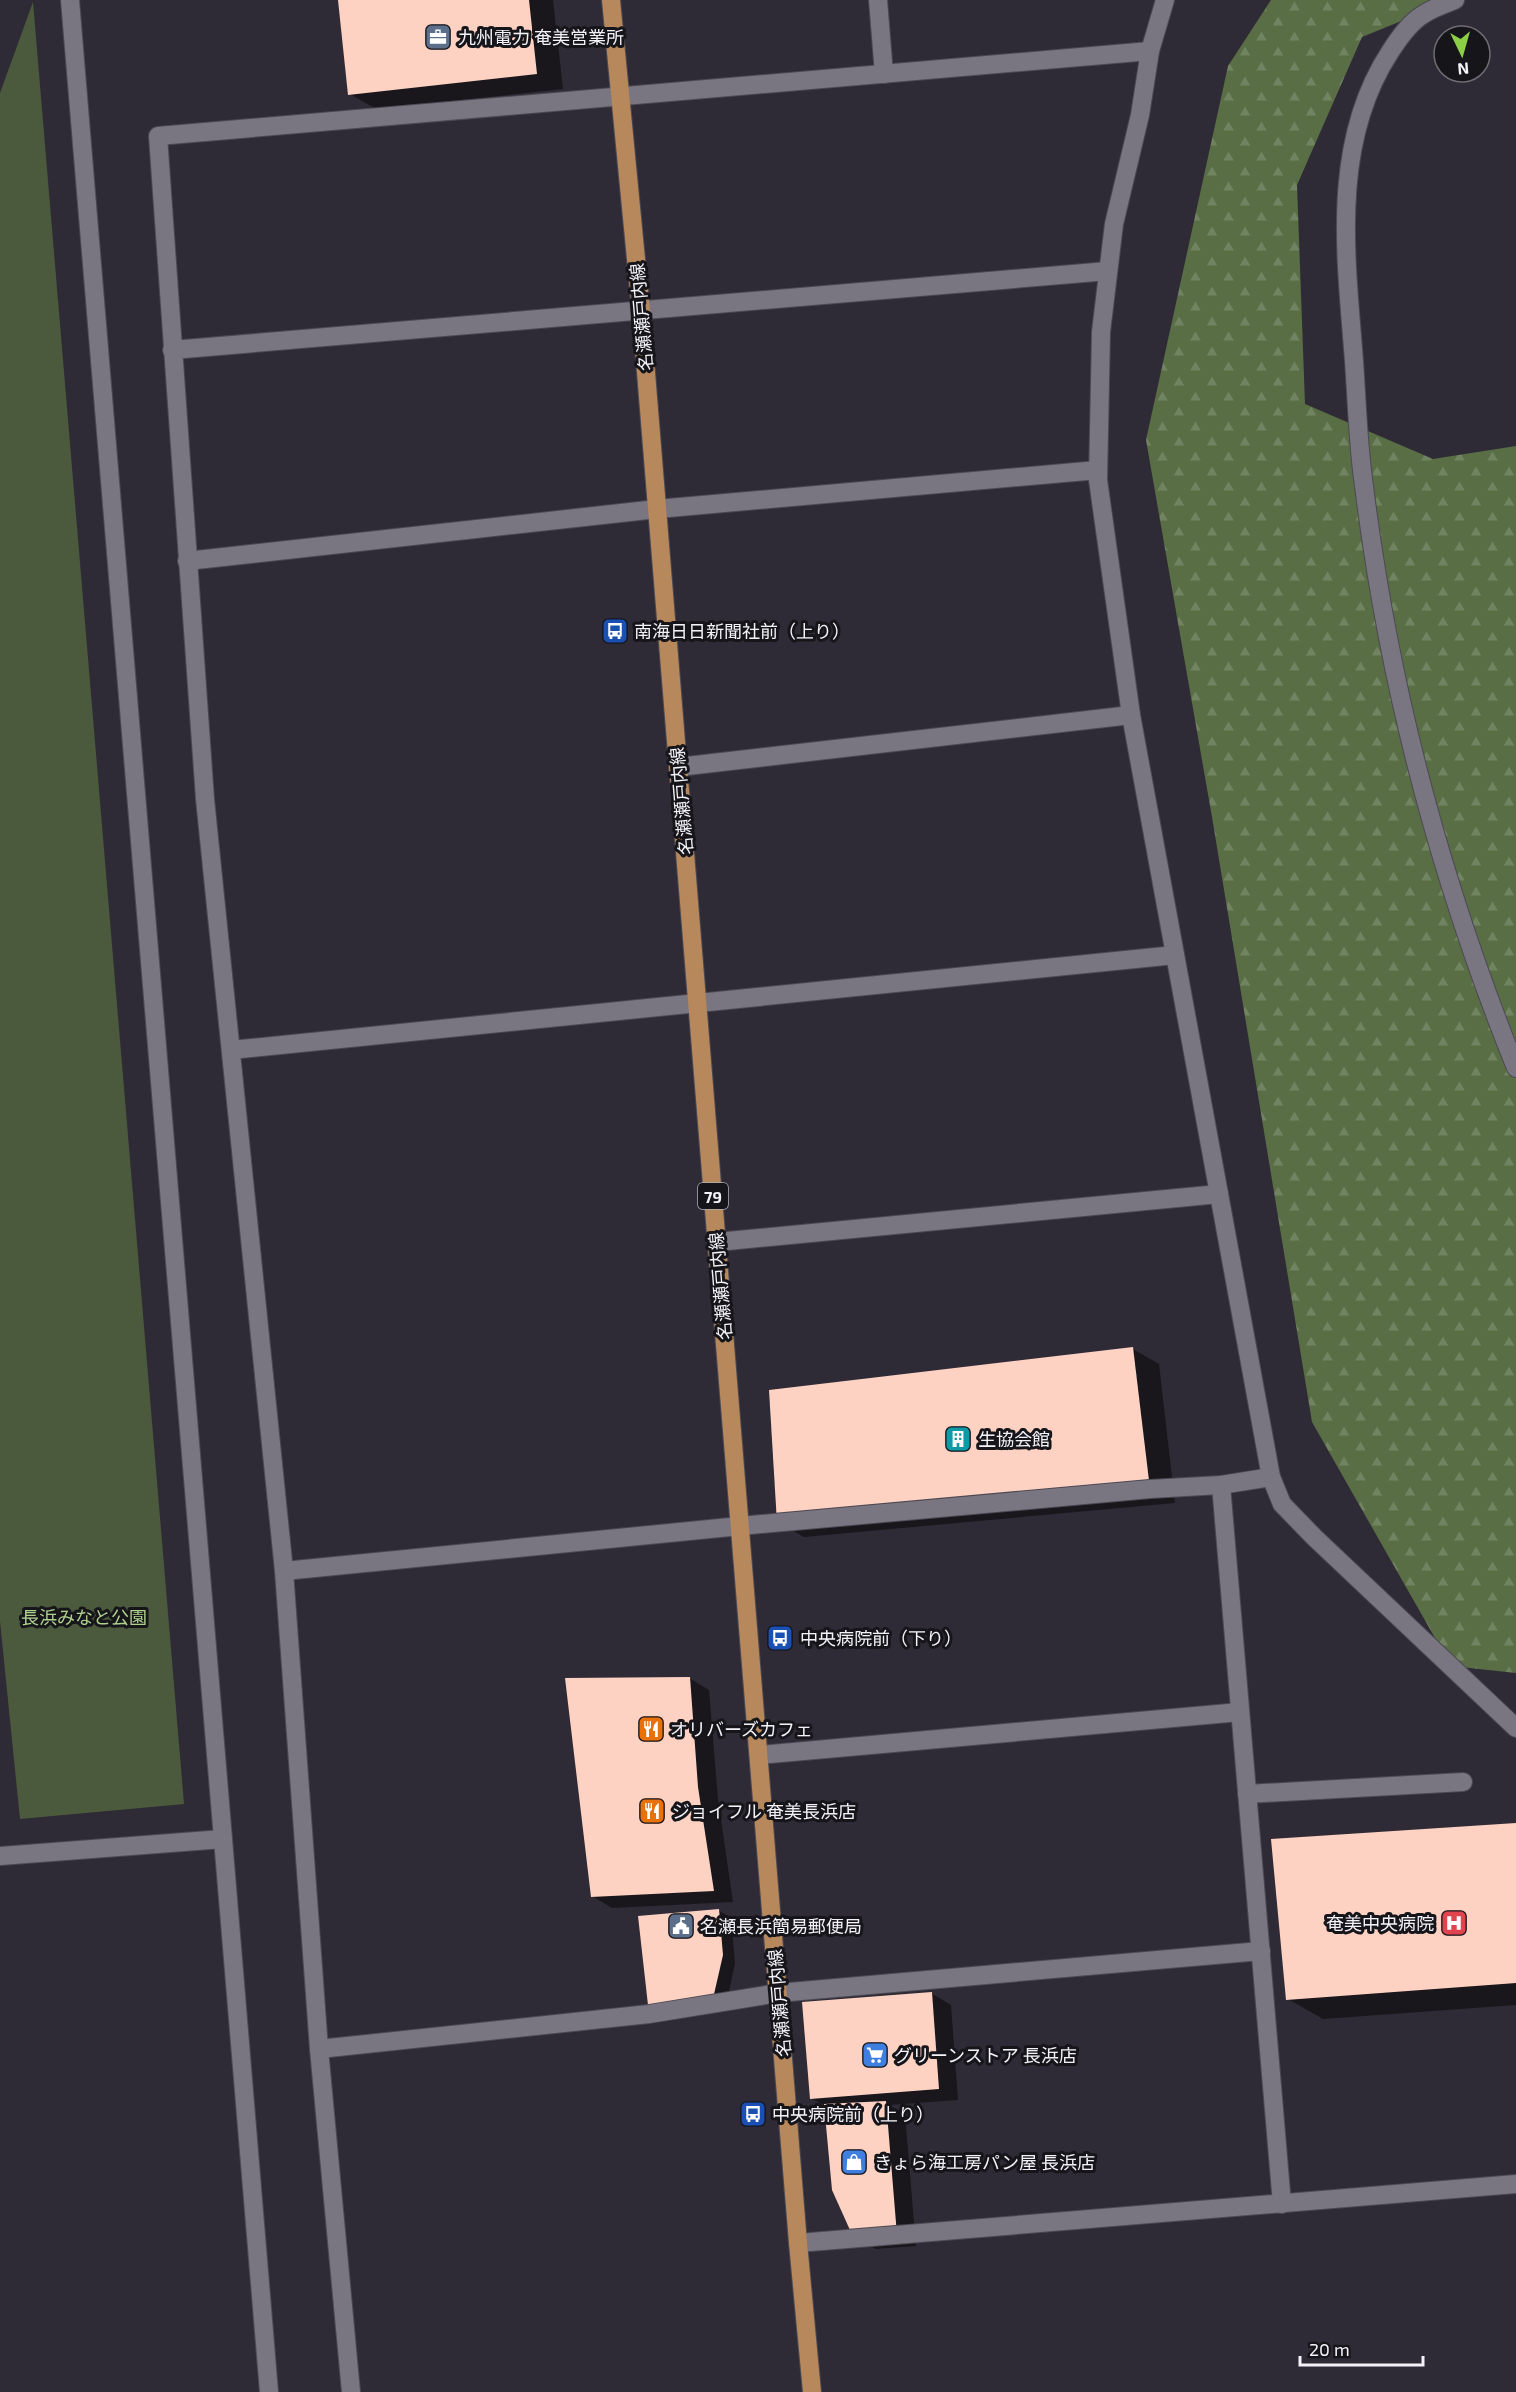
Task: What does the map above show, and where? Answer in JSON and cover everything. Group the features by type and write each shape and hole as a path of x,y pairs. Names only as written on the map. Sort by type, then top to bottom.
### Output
{"main road":[{"name":"名瀬瀬戸内線","path":"611,0 641,311 812,2392"}],"street":[{"path":"70,0 269,2392"},
{"path":"878,0 884,74"},
{"path":"1165,0 1150,51 1140,115 1114,224 1101,332 1098,470 1131,715 1271,1478 1282,1504 1314,1537 1516,1728"},
{"path":"1455,0 1422,14 1401,35 1374,77 1352,141 1344,234 1363,485 1382,611 1402,710 1433,835 1490,1005 1516,1068"},
{"path":"351,2392 319,2049 284,1571 205,799 158,136 1150,51"},
{"path":"172,350 1108,271"},
{"path":"188,561 657,509 1098,470"},
{"path":"678,767 1131,715"},
{"path":"231,1050 697,1005 1175,955"},
{"path":"717,1242 1219,1194"},
{"path":"284,1571 740,1526 1150,1489 1221,1485 1271,1478"},
{"path":"1221,1485 1282,2204"},
{"path":"759,1755 1240,1712"},
{"path":"1247,1794 1463,1782"},
{"path":"0,1856 223,1839"},
{"path":"319,2049 649,2014 778,1993 1261,1951"},
{"path":"798,2243 1516,2184"}],"green space":[{"path":"1271,0 1453,0 1362,37 1297,185 1305,404 1433,459 1516,446 1516,1673 1451,1666 1312,1422 1212,817 1146,440 1228,66"},
{"name":"長浜みなと公園","path":"33,2 184,1804 20,1819 0,1621 0,93"}],"building":[{"name":"九州電力 奄美営業所","path":"338,0 529,0 537,74 348,95"},
{"name":"生協会館","path":"1133,1347 1150,1489 777,1523 769,1390"},
{"path":"690,1677 698,1787 714,1891 591,1897 565,1678"},
{"path":"1516,1823 1516,1983 1286,2000 1271,1839"},
{"path":"719,1909 723,1955 712,2003 649,2014 638,1916"},
{"path":"932,1992 939,2089 810,2099 802,2002"},
{"path":"886,2101 897,2235 854,2239 832,2190 824,2104"}],"place":[{"name":"九州電力 奄美営業所","path":"438,37"},
{"name":"南海日日新聞社前（上り）","path":"615,631"},
{"name":"生協会館","path":"958,1439"},
{"name":"中央病院前（下り）","path":"780,1638"},
{"name":"オリバーズカフェ","path":"651,1729"},
{"name":"ジョイフル 奄美長浜店","path":"652,1811"},
{"name":"奄美中央病院","path":"1454,1923"},
{"name":"名瀬長浜簡易郵便局","path":"681,1926"},
{"name":"グリーンストア 長浜店","path":"875,2055"},
{"name":"中央病院前（上り）","path":"753,2114"},
{"name":"きょら海工房パン屋 長浜店","path":"854,2162"}]}
